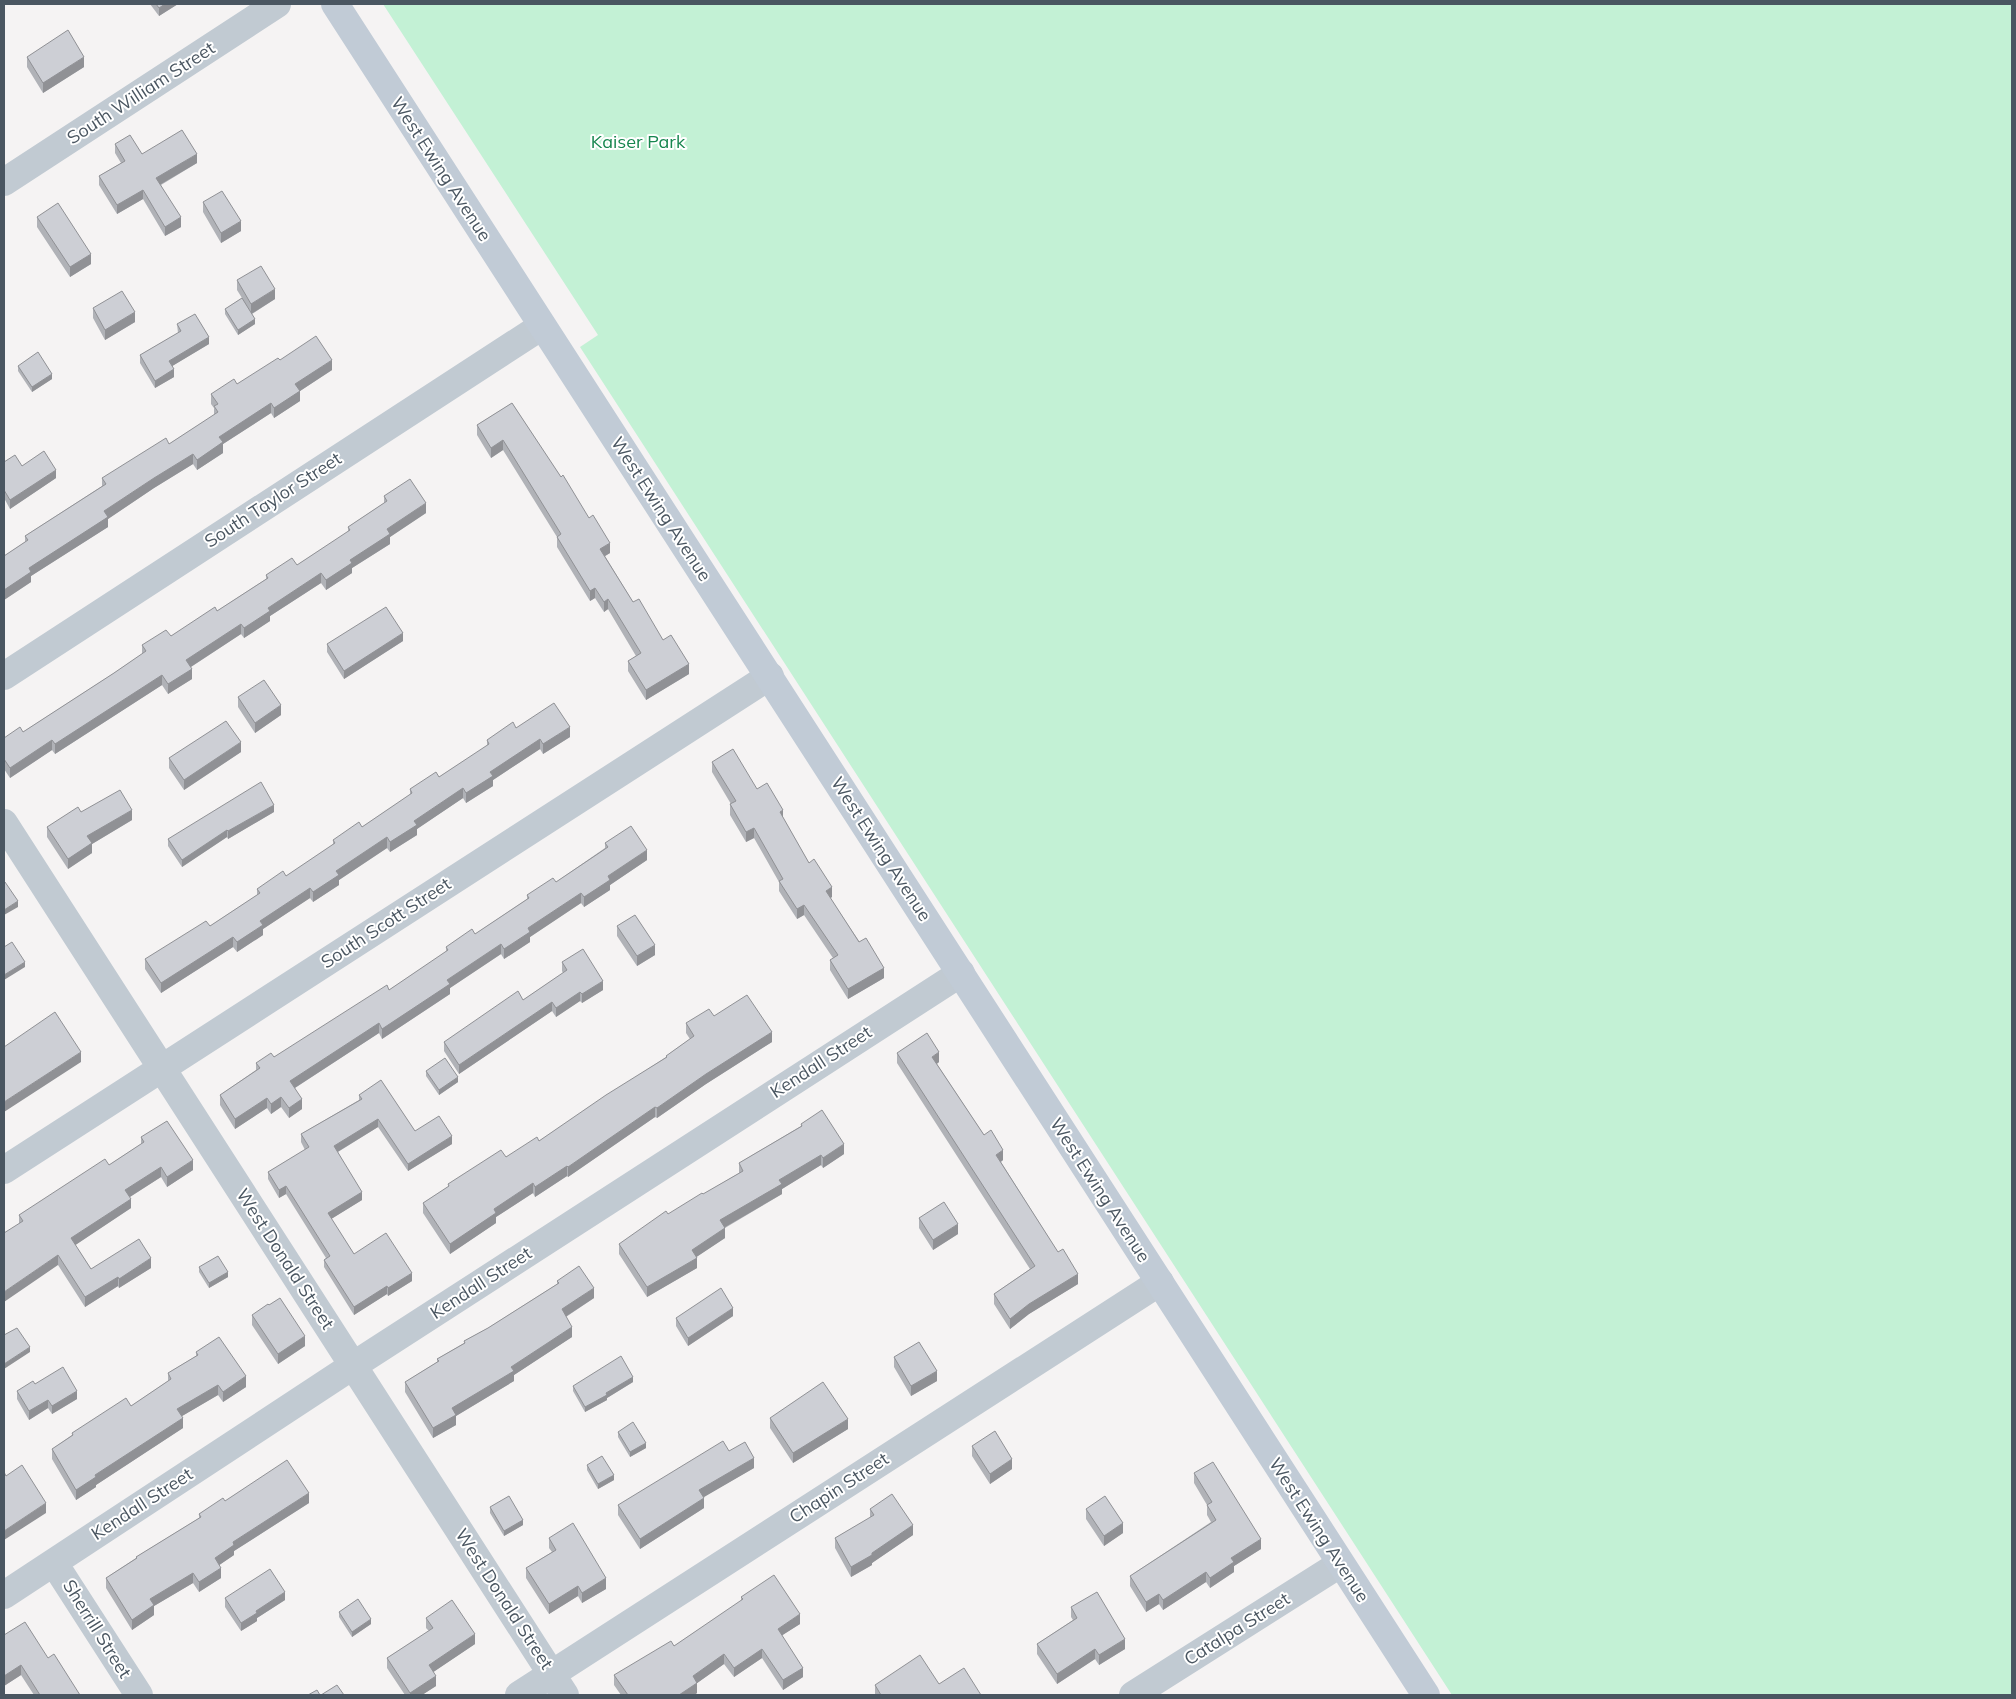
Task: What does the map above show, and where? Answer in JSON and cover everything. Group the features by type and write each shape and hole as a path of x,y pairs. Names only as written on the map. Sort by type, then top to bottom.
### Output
{"street":[{"name":"South William Street","path":"4,182 277,4"},
{"name":"West Ewing Avenue","path":"335,4 1426,1695"},
{"name":"South Taylor Street","path":"4,676 542,326"},
{"name":"South Scott Street","path":"4,1170 770,676"},
{"name":"West Donald Street","path":"4,823 163,1067 558,1684"},
{"name":"Kendall Street","path":"4,1595 354,1365 961,973"},
{"name":"Chapin Street","path":"519,1695 558,1684 1160,1282"},
{"name":"Sherrill Street","path":"54,1563 139,1695"},
{"name":"Catalpa Street","path":"1133,1695 1340,1564"}],"green space":[{"name":"Kaiser Park","path":"383,4 2012,4 2012,1695 1452,1695 580,347 598,335"}],"building":[{"path":"156,4 165,4 159,8"},
{"path":"68,30 84,57 43,83 27,57"},
{"path":"182,130 197,154 156,178 181,217 165,227 143,190 117,205 99,176 125,161 115,144 130,135 142,154"},
{"path":"222,191 241,221 221,233 203,202"},
{"path":"58,203 91,254 70,267 37,217"},
{"path":"261,266 275,289 251,304 237,280"},
{"path":"122,291 135,312 105,330 93,308"},
{"path":"242,298 255,319 238,330 225,309"},
{"path":"195,314 209,337 169,361 174,369 155,381 140,355 181,331 177,324"},
{"path":"316,336 332,360 295,384 300,391 274,408 271,403 219,437 223,442 197,460 193,454 104,511 108,517 29,568 31,572 4,590 4,556 28,540 25,536 106,484 102,478 166,438 169,444 218,412 214,406 218,404 211,394 234,379 237,384 278,358 280,360"},
{"path":"38,352 52,374 32,387 18,366"},
{"path":"512,403 561,477 563,475 589,518 593,515 610,543 600,549 633,602 639,599 663,640 671,635 689,664 646,690 628,661 641,653 608,599 604,602 595,588 590,591 557,537 561,534 503,440 491,448 477,425"},
{"path":"44,451 56,470 10,500 4,490 4,462 15,455 22,466"},
{"path":"410,479 426,503 387,529 390,534 350,560 352,563 326,580 321,573 268,608 270,611 244,628 241,624 186,660 192,669 168,684 162,675 55,744 52,740 10,768 4,759 4,738 20,727 23,732 114,673 146,651 142,645 166,630 171,636 215,607 217,611 268,578 266,575 292,558 297,565 350,530 348,527 387,501 384,496"},
{"path":"386,607 403,633 344,671 327,644"},
{"path":"264,680 281,705 255,723 238,697"},
{"path":"554,703 570,727 543,744 540,739 490,772 493,776 466,793 463,788 414,821 417,825 390,842 387,837 336,871 339,875 313,892 310,888 260,921 263,925 237,942 233,937 161,983 145,959 206,921 210,926 260,893 257,889 283,871 286,876 335,843 333,840 359,822 362,827 412,793 410,789 436,772 439,777 489,744 487,740 513,722 516,728"},
{"path":"226,721 241,742 184,780 169,758"},
{"path":"733,749 757,789 767,783 783,810 780,812 809,863 814,859 832,887 826,891 859,942 866,938 884,968 848,989 830,960 838,955 804,905 797,909 779,881 783,879 754,828 746,832 730,804 736,801 712,762"},
{"path":"261,782 274,805 227,830 182,860 168,839"},
{"path":"120,790 132,810 87,836 92,843 68,859 47,827 78,807 81,812"},
{"path":"631,826 647,850 608,876 610,880 584,897 581,893 528,928 530,932 504,949 501,944 447,980 450,984 382,1029 379,1023 290,1081 302,1099 289,1108 281,1097 271,1104 267,1098 235,1119 220,1095 260,1068 256,1063 271,1053 274,1057 387,985 389,990 448,950 446,947 472,929 475,934 529,898 527,895 553,878 556,882 608,847 605,843"},
{"path":"4,882 18,901 4,910"},
{"path":"635,915 655,945 637,956 617,926"},
{"path":"12,942 25,962 4,975 4,947"},
{"path":"583,949 603,981 582,994 580,992 556,1008 552,1002 459,1065 444,1042 518,991 523,1000 567,970 562,962"},
{"path":"747,995 772,1032 657,1108 655,1107 568,1167 535,1187 533,1183 494,1209 496,1213 450,1244 423,1203 449,1186 448,1184 501,1150 506,1157 537,1137 539,1141 606,1095 667,1057 694,1036 686,1023 709,1009 714,1016"},
{"path":"55,1012 81,1052 4,1102 4,1047"},
{"path":"927,1033 939,1052 932,1057 984,1135 991,1130 1003,1150 996,1155 1058,1252 1063,1249 1078,1274 1029,1304 1010,1319 994,1294 1035,1266 897,1053"},
{"path":"445,1058 458,1077 439,1090 426,1071"},
{"path":"381,1080 415,1131 439,1116 452,1136 408,1164 378,1119 334,1146 362,1192 328,1213 354,1254 386,1233 412,1273 354,1307 324,1260 330,1256 286,1186 279,1190 268,1172 309,1147 301,1134 362,1099 359,1095"},
{"path":"822,1110 844,1144 823,1158 821,1155 779,1180 782,1184 720,1220 725,1228 692,1250 697,1258 647,1287 619,1244 666,1211 668,1214 743,1171 739,1163 802,1126 801,1124"},
{"path":"167,1121 193,1160 167,1177 161,1167 125,1190 131,1199 71,1238 91,1269 139,1239 151,1258 119,1279 118,1277 85,1297 58,1255 4,1292 4,1233 23,1221 19,1215 105,1159 109,1165 144,1142 141,1137"},
{"path":"944,1202 958,1224 933,1240 919,1218"},
{"path":"218,1256 228,1272 209,1283 199,1267"},
{"path":"579,1266 594,1288 562,1309 572,1327 511,1367 514,1371 452,1408 456,1415 433,1428 405,1382 439,1361 437,1359 465,1343 464,1341 559,1283 557,1281"},
{"path":"721,1288 733,1308 688,1338 676,1318"},
{"path":"280,1298 305,1336 278,1354 252,1315"},
{"path":"17,1328 30,1347 4,1364 4,1335"},
{"path":"219,1337 246,1376 223,1392 218,1385 177,1409 183,1418 95,1475 96,1477 76,1490 52,1449 73,1435 72,1433 126,1398 131,1406 171,1379 168,1373 198,1355 196,1352"},
{"path":"919,1342 937,1371 911,1386 894,1357"},
{"path":"621,1356 633,1377 585,1407 573,1386"},
{"path":"63,1367 77,1391 52,1406 48,1400 29,1411 17,1391 33,1381 35,1384"},
{"path":"823,1382 848,1419 793,1453 770,1418"},
{"path":"633,1422 646,1443 630,1452 618,1432"},
{"path":"995,1431 1012,1459 990,1474 972,1446"},
{"path":"723,1441 729,1451 745,1442 754,1458 699,1490 704,1498 640,1539 618,1505"},
{"path":"602,1456 614,1475 598,1484 587,1465"},
{"path":"287,1460 309,1493 233,1542 234,1545 215,1558 221,1568 199,1582 193,1573 150,1599 154,1605 132,1620 106,1578 201,1517 199,1514 223,1498 225,1501"},
{"path":"1213,1462 1261,1539 1231,1558 1234,1562 1210,1578 1206,1572 1163,1600 1159,1594 1146,1602 1130,1576 1216,1520 1207,1505 1212,1502 1194,1473"},
{"path":"22,1465 46,1503 4,1531 4,1472 6,1476"},
{"path":"892,1494 913,1525 872,1553 872,1555 851,1567 835,1538 874,1515 870,1509"},
{"path":"509,1496 523,1520 504,1531 490,1507"},
{"path":"1105,1496 1123,1523 1104,1536 1086,1509"},
{"path":"573,1523 606,1578 582,1593 578,1586 549,1604 526,1568 556,1550 549,1538"},
{"path":"270,1569 285,1592 241,1623 225,1598"},
{"path":"774,1575 800,1614 778,1629 803,1668 783,1680 762,1649 734,1668 724,1654 693,1676 697,1683 679,1695 628,1695 614,1675 671,1641 674,1646 743,1599 741,1597"},
{"path":"1097,1592 1125,1639 1099,1655 1095,1649 1057,1674 1037,1644 1077,1618 1071,1607"},
{"path":"358,1599 371,1619 352,1632 339,1612"},
{"path":"452,1600 475,1634 429,1665 436,1676 410,1693 387,1658 433,1628 426,1618"},
{"path":"25,1622 48,1658 54,1654 80,1695 40,1695 21,1665 4,1676 4,1635"},
{"path":"920,1655 939,1684 964,1668 981,1695 881,1695 875,1685"},
{"path":"337,1685 344,1695 321,1695"},
{"path":"317,1690 320,1695 308,1695"}]}
